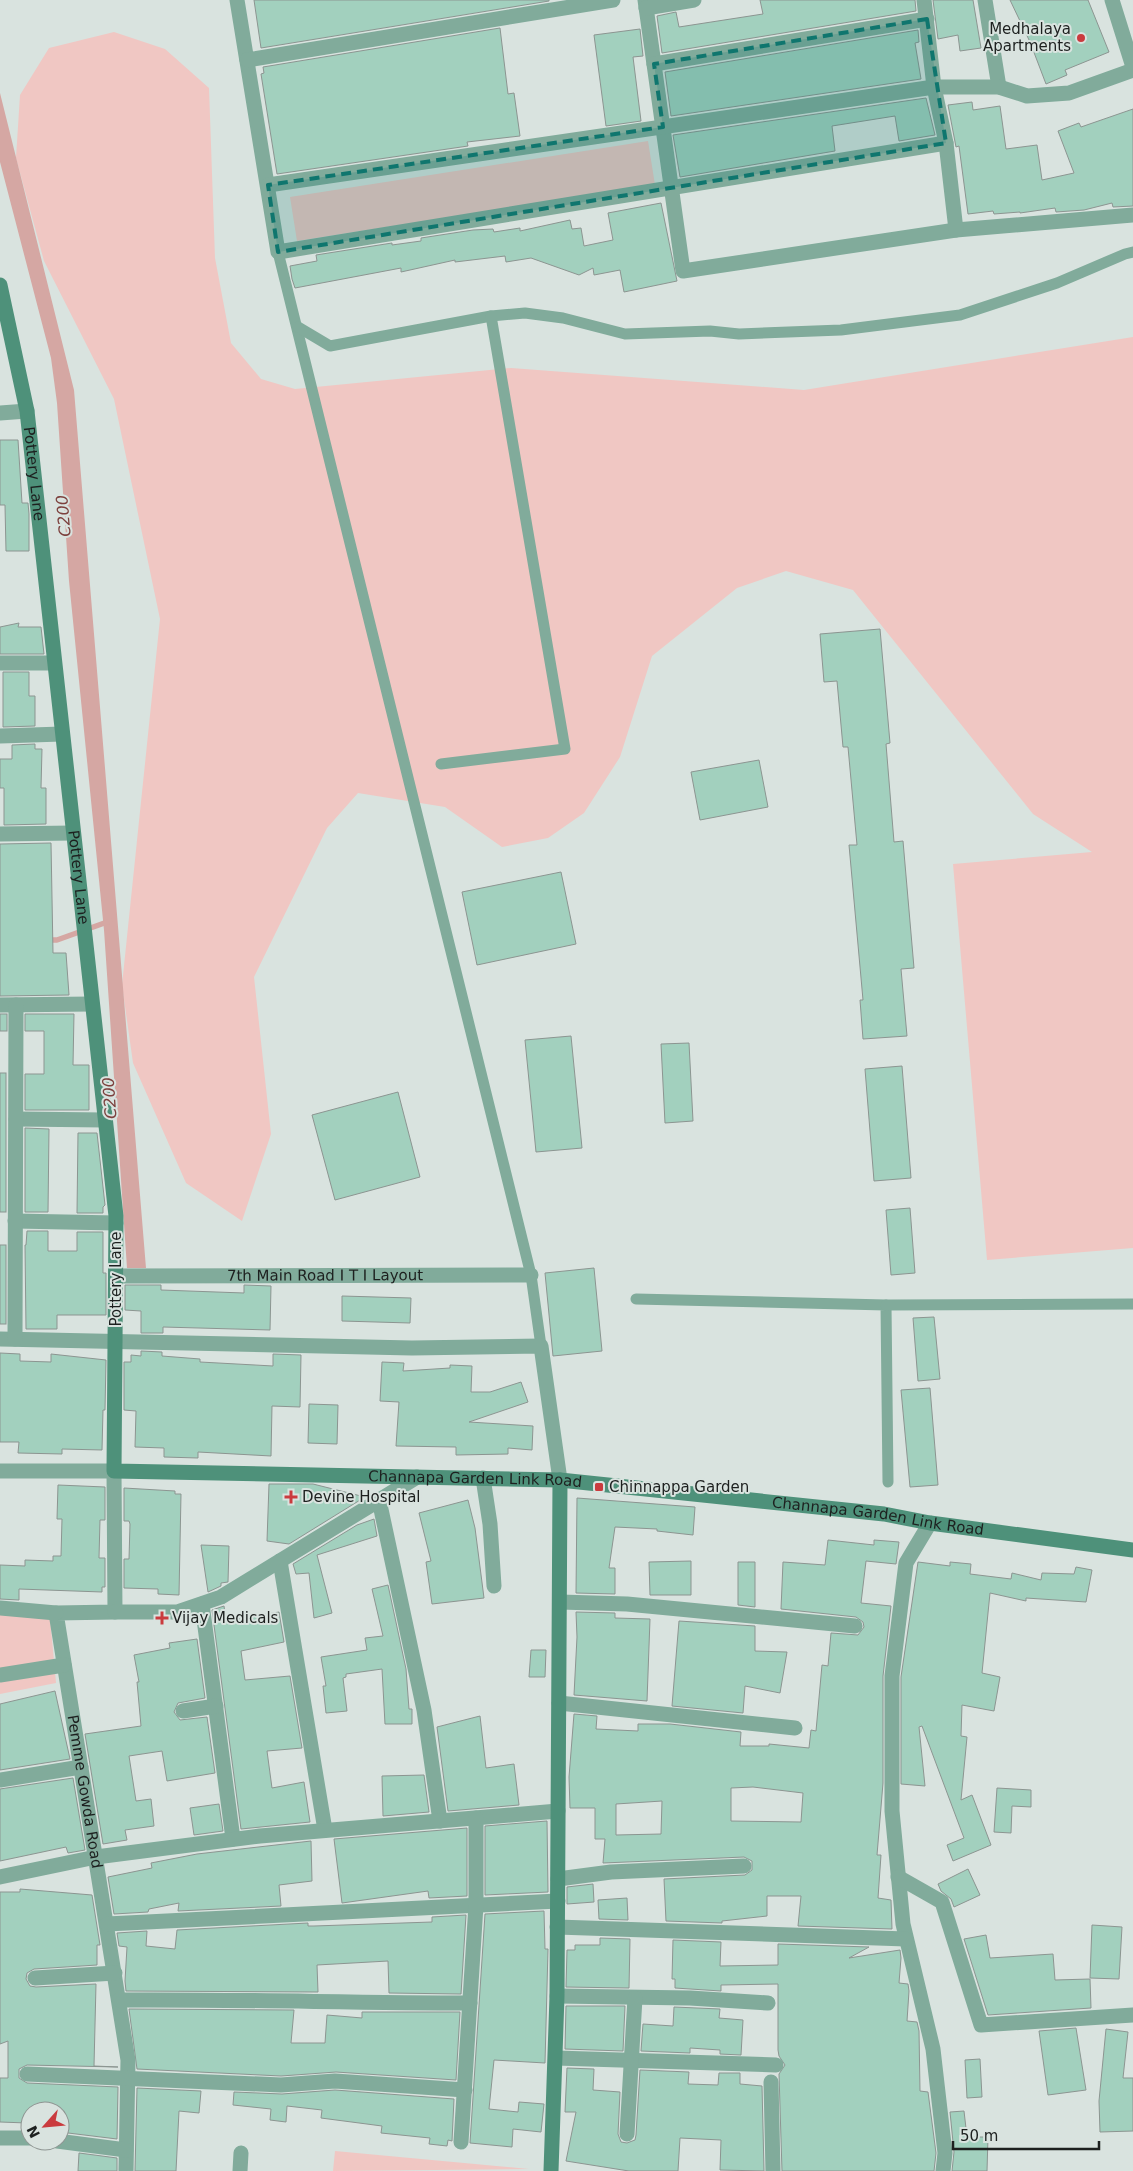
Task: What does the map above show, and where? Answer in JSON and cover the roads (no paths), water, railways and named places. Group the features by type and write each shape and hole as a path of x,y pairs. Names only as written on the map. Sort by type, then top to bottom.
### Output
{"street":[{"path":"238,0 278,252 672,186 946,143"},
{"path":"247,60 614,0"},
{"path":"694,0 645,4 683,271 956,230 1133,215"},
{"path":"924,0 934,87 946,143 956,230"},
{"path":"985,0 999,87"},
{"path":"268,185 934,87 999,87 1027,96 1069,93 1133,69 1112,0"},
{"path":"654,64 927,19"},
{"name":"Pottery Lane","path":"0,285 27,411 116,1224 114,1471"},
{"path":"0,413 27,411"},
{"path":"0,664 54,663"},
{"path":"0,736 62,734"},
{"path":"0,834 73,833"},
{"path":"0,1005 92,1004"},
{"path":"16,1006 15,1222 7,1339 412,1348 542,1346 560,1480 556,2058 551,2171"},
{"path":"16,1119 105,1120"},
{"path":"15,1222 116,1224"},
{"name":"7th Main Road I T I Layout","path":"117,1276 531,1275"},
{"path":"0,1471 114,1471 115,1612"},
{"name":"Channapa Garden Link Road","path":"114,1471 560,1480 884,1514 930,1523 1133,1550"},
{"path":"0,1608 56,1613 177,1612 221,1597 417,1477"},
{"path":"483,1478 490,1524 494,1586"},
{"path":"379,1500 424,1710 440,1821"},
{"path":"930,1523 906,1563 892,1676 892,1811 906,1939 933,2049 945,2153 943,2171"},
{"path":"280,1561 325,1830"},
{"path":"560,1602 627,1604 855,1626"},
{"path":"202,1604 233,1839"},
{"name":"Pemme Gowda Road","path":"56,1613 128,2060 126,2171"},
{"path":"0,1675 64,1665"},
{"path":"559,1703 795,1728"},
{"path":"183,1711 216,1706"},
{"path":"0,1780 81,1767"},
{"path":"0,1877 96,1857 233,1839 558,1811"},
{"path":"461,2142 476,1905 476,1818"},
{"path":"558,1879 610,1872 744,1866"},
{"path":"898,1877 942,1902 980,2025 1133,2015"},
{"path":"107,1924 558,1901"},
{"path":"557,1927 906,1939"},
{"path":"35,1978 115,1974"},
{"path":"556,1996 690,1998 768,2003"},
{"path":"627,2134 635,1998"},
{"path":"119,2000 247,1999 339,2003 470,2003"},
{"path":"556,2058 776,2065"},
{"path":"27,2074 280,2085 335,2081 465,2090"},
{"path":"771,2082 773,2171"},
{"path":"0,2138 20,2138"},
{"path":"70,2143 126,2150"},
{"path":"240,2171 241,2153"}],"lane":[{"path":"278,252 531,1275 542,1346"},
{"path":"298,327 330,346 491,316 525,313 563,318 625,334 710,331 739,334 841,330 960,314 1058,283 1133,252"},
{"path":"441,764 565,749 491,316"},
{"path":"636,1299 886,1305 1133,1304"},
{"path":"886,1305 888,1482"}],"waterway":[{"name":"C200","path":"47,940 57,940 110,921"}],"place":[{"name":"Medhalaya Apartments","path":"1081,38"},
{"name":"Chinnappa Garden","path":"599,1487"},
{"name":"Devine Hospital","path":"291,1497"},
{"name":"Vijay Medicals","path":"162,1618"}]}
